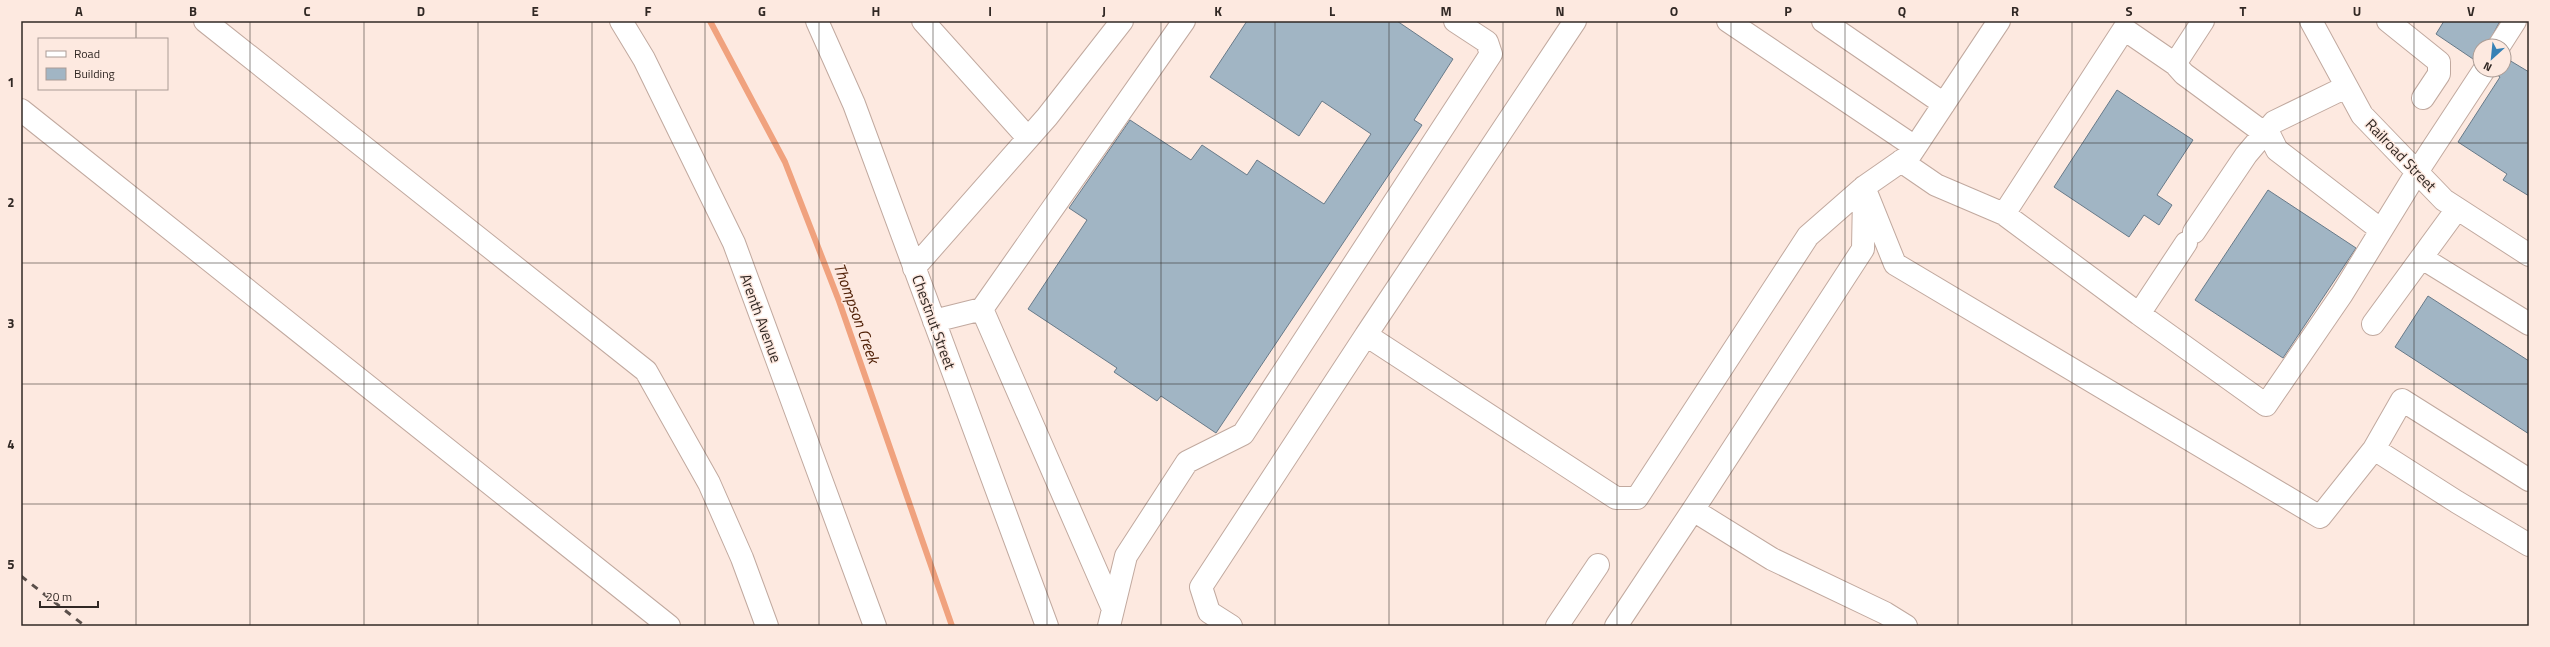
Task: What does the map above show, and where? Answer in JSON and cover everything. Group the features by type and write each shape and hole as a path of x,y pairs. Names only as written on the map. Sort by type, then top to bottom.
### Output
{"street":[{"path":"205,21 646,371 709,483 742,558 767,626"},
{"name":"Arenth Avenue","path":"621,21 644,59 734,243 875,626"},
{"name":"Chestnut Street","path":"817,21 854,104 1047,626"},
{"path":"923,21 1028,138"},
{"path":"914,268 1028,138 1122,21"},
{"path":"934,320 982,310 1184,21"},
{"path":"1111,618 1126,556 1187,462 1243,434 1491,54 1487,42 1455,21"},
{"path":"1231,626 1209,612 1201,587 1366,335 1575,21"},
{"path":"1728,21 1908,154 1936,185 2004,214 2138,314 2266,405 2342,294 2416,172 2479,78"},
{"path":"1823,21 1944,104"},
{"path":"1366,335 1616,498 1637,498 1808,236 1864,187 1908,154 1944,104 1999,21"},
{"path":"2175,64 2203,21"},
{"name":"Railroad Street","path":"2311,21 2362,115 2444,200 2529,255"},
{"path":"2388,21 2438,62 2439,74 2423,98"},
{"path":"2504,38 2515,21"},
{"path":"2004,214 2124,29 2175,64 2184,74 2265,132 2276,150 2381,230"},
{"path":"2138,314 2246,154 2274,122 2346,87"},
{"path":"21,110 669,626"},
{"path":"1864,187 1895,264 2320,517 2374,449 2402,400 2529,480"},
{"path":"1616,626 1863,249 1864,187"},
{"path":"2373,324 2457,208"},
{"path":"2422,258 2529,324"},
{"path":"982,310 1111,618"},
{"path":"2374,449 2457,502 2529,545"},
{"path":"1693,510 1772,559 1885,613 1906,626"},
{"path":"1556,626 1598,565"}],"building":[{"path":"1247,21 1397,21 1453,59 1414,120 1422,125 1216,433 1161,396 1157,401 1114,372 1117,368 1028,309 1087,220 1069,208 1130,120 1191,160 1202,145 1247,175 1257,160 1324,204 1371,134 1322,101 1299,136 1210,77"},
{"path":"2444,21 2500,21 2491,38 2472,38 2472,58 2436,34"},
{"path":"2512,62 2529,72 2529,196 2503,180 2507,174 2458,142 2499,78 2512,78"},
{"path":"2117,90 2193,140 2157,195 2172,205 2159,225 2144,215 2129,237 2054,187"},
{"path":"2268,190 2356,248 2283,358 2195,300"},
{"path":"2428,296 2529,361 2529,434 2395,347"}],"waterway":[{"name":"Thompson Creek","path":"710,21 785,162 839,301 952,626"}],"railway":[{"path":"21,576 85,626"}]}
